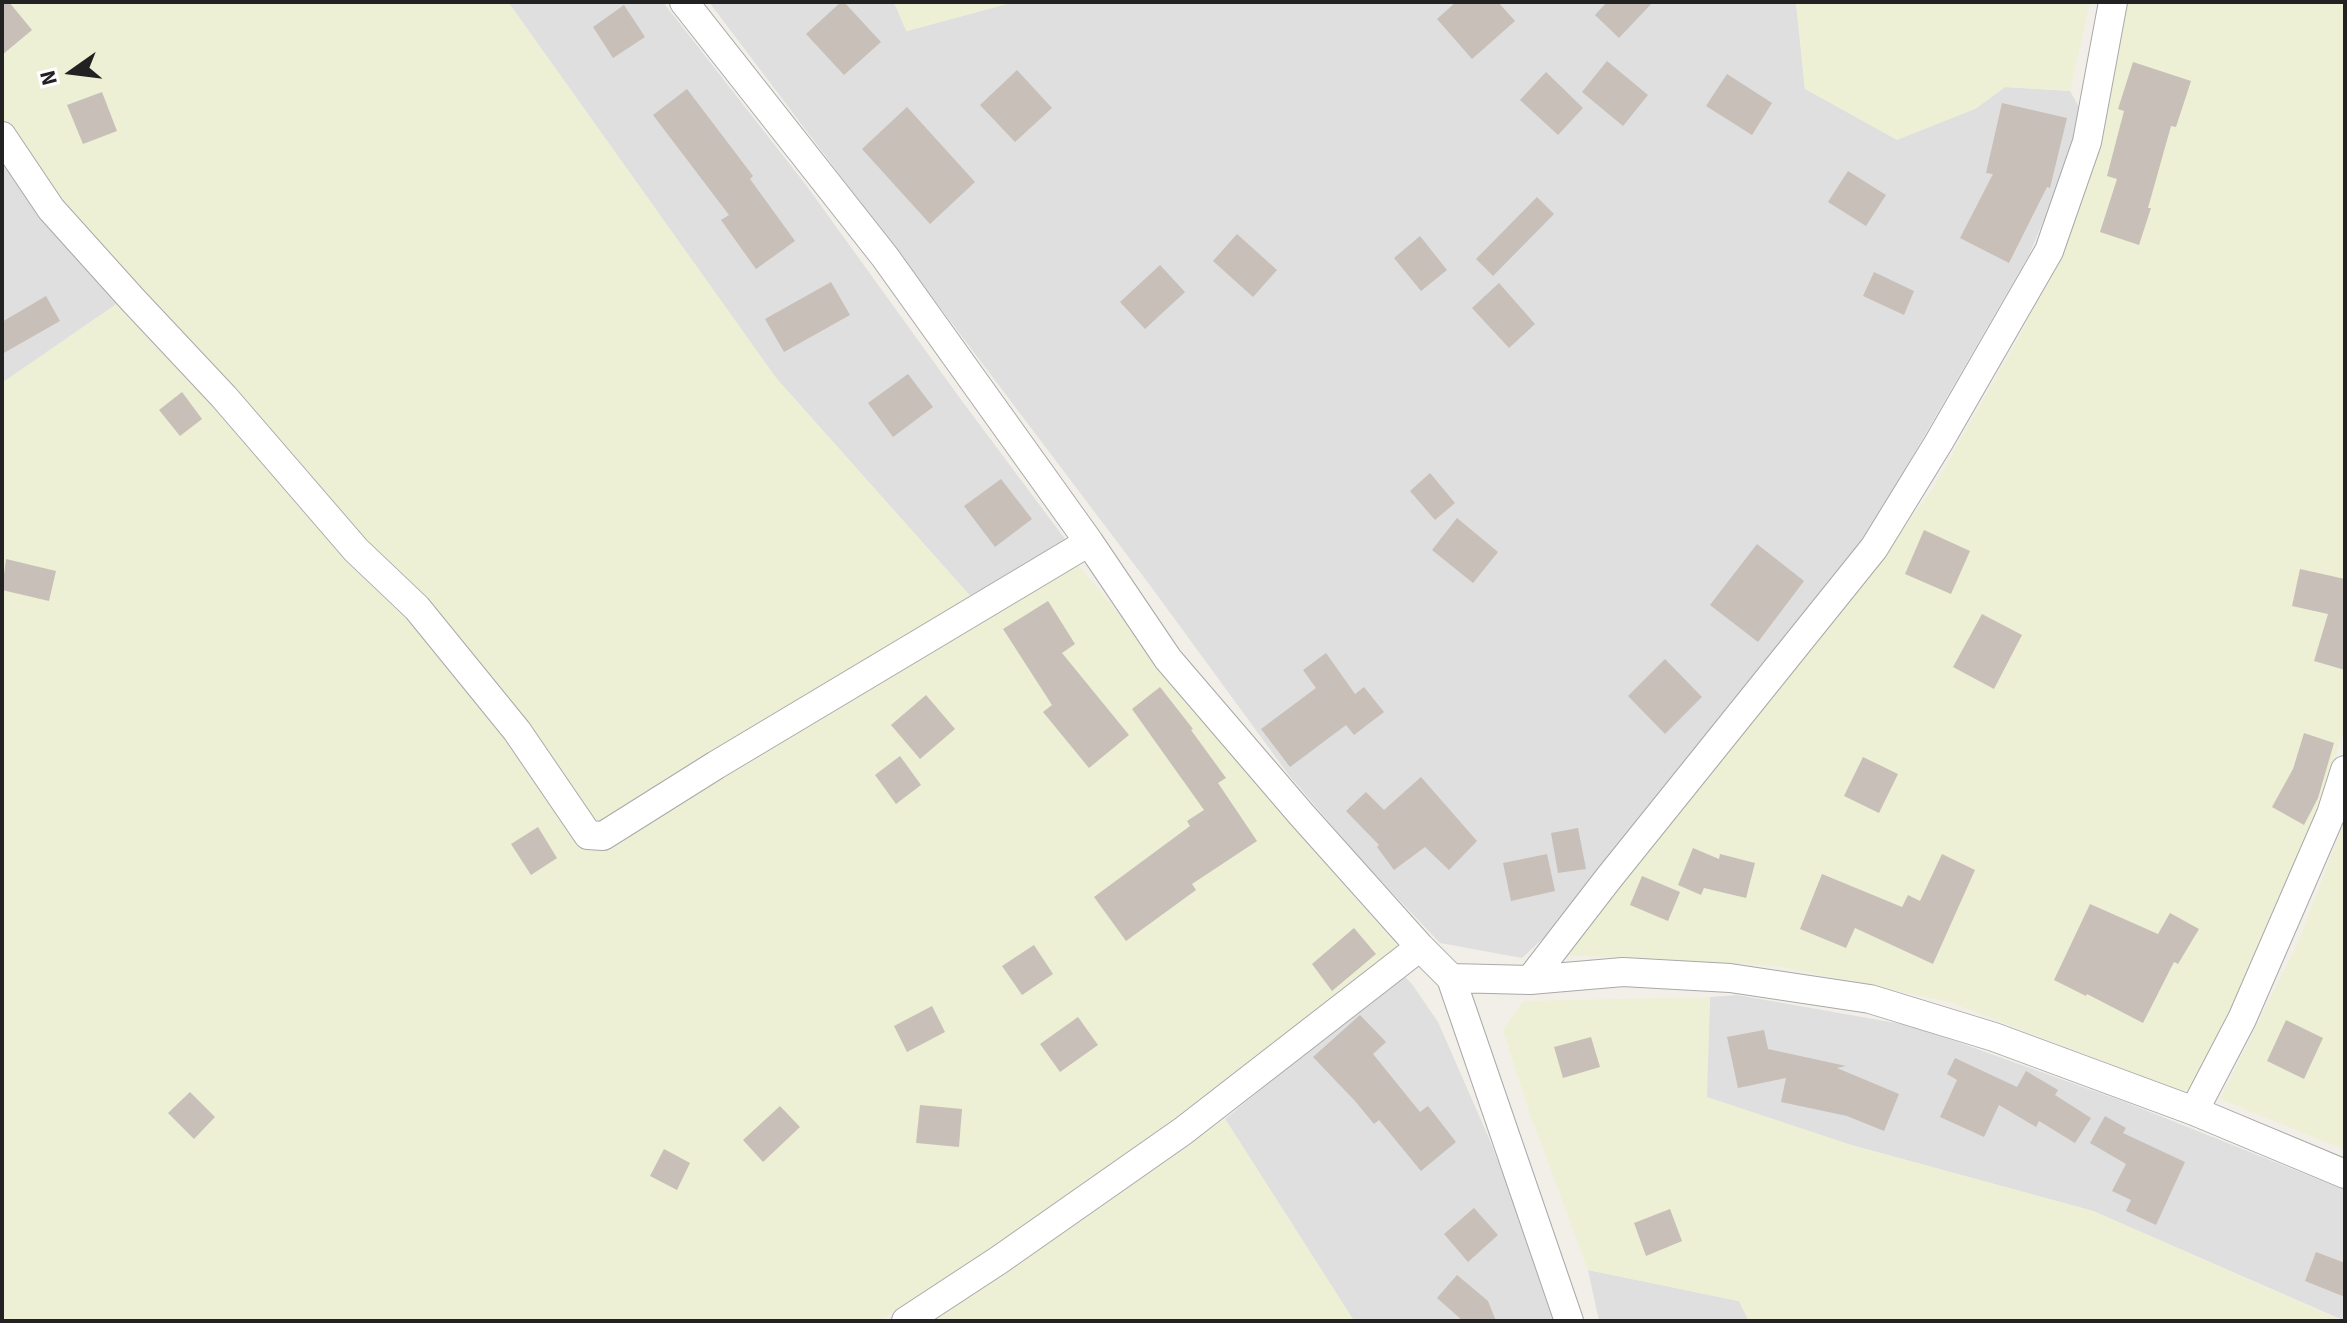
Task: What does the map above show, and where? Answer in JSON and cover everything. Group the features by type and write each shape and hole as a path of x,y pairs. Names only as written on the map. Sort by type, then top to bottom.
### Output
{"street":[{"path":"684,2 885,257 1089,542 1168,659 1301,814 1451,978 1569,1321"},
{"path":"1530,980 1874,548 1939,442 2049,251 2087,142 2113,2"},
{"path":"2,136 51,209 224,397 356,550 417,608 517,731 588,835 603,836 1089,542"},
{"path":"2194,1111 2242,1019 2331,814 2345,770"},
{"path":"906,1321 1183,1131 1420,947"},
{"path":"1451,978 1530,980 1623,972 1730,978 1870,999 1994,1037 2194,1111 2345,1174"}],"shaded area":[{"path":"508,2 663,2 806,185 1068,543 972,598 776,378"},
{"path":"709,2 894,2 907,31 1014,2 1796,2 1805,89 1975,109 2005,87 2070,91 2080,109 2066,168 2029,255 1867,535 1567,916 1522,958 1440,943 1361,860 1288,774 1152,588"},
{"path":"2,154 121,301 2,383"},
{"path":"1402,974 1438,1022 1488,1136 1561,1321 1354,1321 1225,1119"},
{"path":"1737,995 1913,1026 2125,1102 2345,1190 2345,1321 2093,1211 1851,1145 1706,1097 1710,997"},
{"path":"1588,1270 1739,1301 1749,1321 1599,1321"}],"green space":[{"path":"2,2 508,2 776,378 972,598 599,824 497,686 421,595 298,471 60,200 2,120"},
{"path":"894,2 1014,2 906,31"},
{"path":"1796,2 2090,2 2070,91 2005,87 1975,109 1897,140 1805,89"},
{"path":"2127,2 2345,2 2345,729 2282,905 2191,1089 2179,1090 1949,1002 1777,966 1565,955 1810,651 1931,491 2024,328 2095,160"},
{"path":"121,301 432,642 532,765 584,850 668,807 1076,562 1317,854 1403,952 1020,1230 880,1321 2,1321 2,383"},
{"path":"2345,819 2345,1150 2220,1099 2299,940"},
{"path":"1710,997 1707,1097 1851,1145 2093,1211 2343,1321 1749,1321 1739,1301 1588,1270 1531,1117 1503,1030 1523,1001"},
{"path":"1225,1119 1354,1321 933,1321"}],"building":[{"path":"2,2 9,2 32,30 2,55"},
{"path":"841,2 881,42 844,75 806,34"},
{"path":"1456,2 1498,2 1515,21 1472,59 1437,19"},
{"path":"1607,2 1653,2 1619,38 1595,15"},
{"path":"624,5 645,37 613,58 593,27"},
{"path":"1607,61 1648,95 1623,126 1582,92"},
{"path":"2133,62 2191,81 2176,127 2171,126 2139,245 2100,232 2117,179 2107,176 2124,111 2118,109"},
{"path":"1017,70 1052,108 1015,142 980,105"},
{"path":"1546,72 1583,108 1558,135 1520,100"},
{"path":"1727,74 1772,103 1752,135 1706,106"},
{"path":"687,89 753,176 750,179 795,241 756,269 721,220 729,215 653,115"},
{"path":"102,92 117,131 83,144 67,105"},
{"path":"2002,103 2067,118 2050,188 2047,187 2009,263 1960,238 1993,174 1986,173"},
{"path":"907,107 975,182 930,224 862,149"},
{"path":"1848,171 1886,195 1866,226 1828,202"},
{"path":"1537,197 1554,214 1493,276 1476,259"},
{"path":"1237,234 1277,270 1253,297 1213,261"},
{"path":"1420,236 1447,270 1421,291 1394,258"},
{"path":"1160,265 1185,292 1145,329 1120,302"},
{"path":"1874,272 1914,291 1904,315 1863,296"},
{"path":"831,282 850,315 784,352 765,319"},
{"path":"1499,283 1535,324 1509,348 1472,308"},
{"path":"46,296 60,321 2,354 2,322"},
{"path":"908,374 933,407 893,437 868,403"},
{"path":"182,392 202,419 180,436 159,410"},
{"path":"1430,473 1455,503 1435,520 1410,491"},
{"path":"1001,479 1032,519 995,547 964,506"},
{"path":"1457,518 1498,552 1473,583 1432,550"},
{"path":"1924,530 1970,551 1951,594 1905,574"},
{"path":"1757,544 1804,581 1758,642 1710,605"},
{"path":"6,559 56,571 49,601 2,590"},
{"path":"2300,569 2345,579 2345,670 2314,661 2328,614 2292,606"},
{"path":"1048,601 1075,644 1062,653 1129,735 1089,768 1043,712 1052,705 1003,629"},
{"path":"1982,614 2022,635 1994,689 1953,667"},
{"path":"1326,653 1355,694 1364,687 1384,712 1354,735 1346,725 1290,767 1261,729 1316,688 1303,670"},
{"path":"1665,659 1702,697 1665,734 1628,696"},
{"path":"1160,687 1226,778 1218,783 1257,841 1192,884 1196,890 1126,941 1094,897 1190,826 1187,821 1204,810 1132,709"},
{"path":"926,695 955,729 920,759 891,725"},
{"path":"2304,733 2334,743 2318,798 2304,825 2272,807 2293,769"},
{"path":"900,756 921,785 896,804 875,775"},
{"path":"1863,757 1898,774 1879,813 1844,796"},
{"path":"1421,777 1477,841 1449,870 1425,847 1394,870 1377,847 1379,845 1346,811 1366,792 1384,810"},
{"path":"538,827 557,858 531,875 511,844"},
{"path":"1578,828 1586,869 1558,873 1551,833"},
{"path":"1693,848 1719,859 1720,854 1755,863 1746,898 1704,888 1701,895 1678,885"},
{"path":"1547,854 1555,891 1511,901 1503,863"},
{"path":"1942,854 1975,870 1933,964 1855,928 1846,948 1800,929 1822,874 1902,907 1908,895 1920,901"},
{"path":"1642,876 1680,892 1668,921 1630,905"},
{"path":"2090,904 2158,934 2170,913 2199,929 2178,964 2174,962 2143,1023 2054,980"},
{"path":"1354,928 1376,954 1332,991 1312,964"},
{"path":"1034,945 1053,974 1022,995 1002,966"},
{"path":"932,1006 945,1032 907,1052 894,1026"},
{"path":"1360,1015 1386,1042 1373,1054 1420,1112 1428,1106 1456,1142 1421,1171 1379,1120 1374,1124 1313,1057"},
{"path":"1078,1017 1098,1045 1060,1072 1040,1044"},
{"path":"2286,1020 2323,1038 2304,1079 2267,1061"},
{"path":"1764,1030 1768,1049 1846,1066 1837,1068 1899,1094 1884,1131 1847,1116 1781,1102 1786,1078 1738,1088 1727,1037"},
{"path":"1591,1037 1600,1067 1563,1078 1554,1047"},
{"path":"1955,1058 2017,1087 2026,1071 2058,1090 2055,1095 2091,1118 2075,1143 2039,1121 2036,1127 1999,1105 1984,1137 1940,1117 1957,1080 1947,1074"},
{"path":"190,1092 215,1117 194,1139 168,1113"},
{"path":"920,1105 962,1109 959,1147 916,1143"},
{"path":"780,1106 800,1127 763,1162 743,1140"},
{"path":"2105,1116 2126,1128 2123,1133 2185,1162 2156,1225 2126,1211 2131,1200 2112,1191 2126,1164 2090,1143"},
{"path":"664,1149 690,1163 677,1190 650,1176"},
{"path":"1474,1208 1498,1235 1468,1262 1444,1234"},
{"path":"1670,1209 1682,1241 1646,1256 1634,1223"},
{"path":"2316,1252 2345,1263 2345,1297 2305,1281"},
{"path":"1457,1275 1488,1301 1496,1321 1463,1321 1437,1298"}]}
